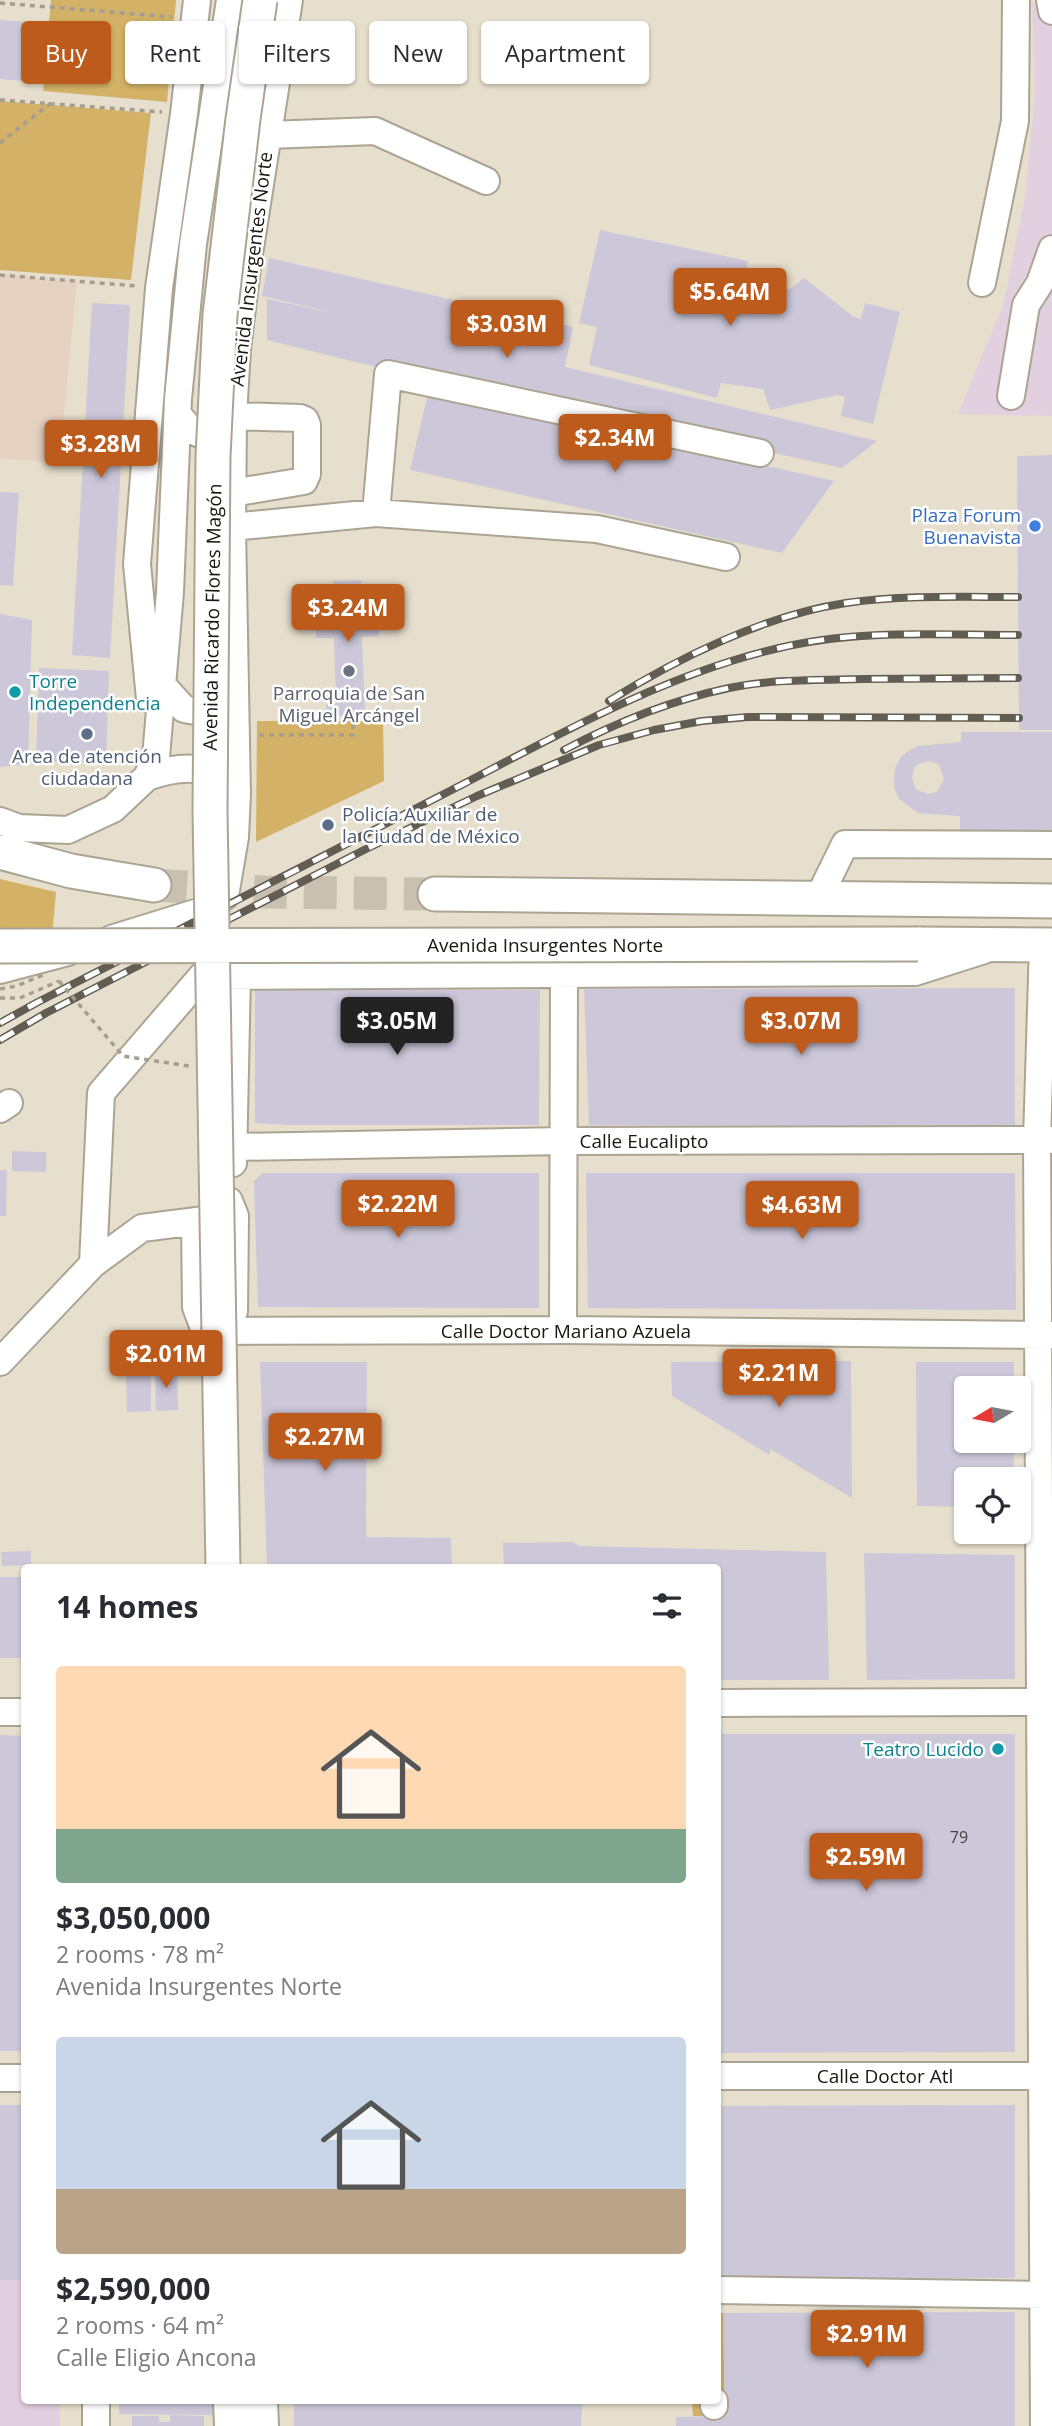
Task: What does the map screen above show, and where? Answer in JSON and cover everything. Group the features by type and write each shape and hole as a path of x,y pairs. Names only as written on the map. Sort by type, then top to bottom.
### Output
{"main road":[{"name":"Avenida Ricardo Flores Magón","path":"223,1564 210,811 214,456 220,314 260,0"},
{"path":"0,852 71,871 154,885"},
{"path":"435,894 1052,901"},
{"name":"Avenida Insurgentes Norte","path":"0,946 1047,944"},
{"path":"247,2404 248,2426"}],"street":[{"name":"Avenida Ricardo Flores Magón","path":"151,767 164,687 178,414 193,244 230,0"},
{"name":"Avenida Insurgentes Norte","path":"0,970 26,965 205,910 225,896 235,837 237,794 232,493 237,349 245,281 289,0"},
{"path":"982,283 1015,121 1016,0"},
{"path":"1050,0 1052,11"},
{"path":"0,821 19,828 68,830 113,809 151,767 137,565 159,288 196,9"},
{"path":"268,135 375,131 486,181"},
{"path":"166,240 193,244"},
{"path":"1012,396 1026,305 1044,274 1052,248"},
{"path":"376,513 388,374 760,453"},
{"path":"178,414 187,428 197,434 222,430 233,416 304,420 307,425 307,474 304,481 232,493"},
{"path":"232,527 376,513 597,529 726,557"},
{"path":"164,687 184,709 201,712 220,708 235,688"},
{"path":"151,767 168,770 193,769 217,774 237,794"},
{"path":"818,899 845,844 1052,845"},
{"name":"Avenida Insurgentes Norte","path":"93,1264 101,1093 202,976 915,972 1002,944"},
{"path":"1044,2426 1044,1140 1047,944"},
{"path":"563,1330 564,973"},
{"path":"237,975 235,1147 229,1212 238,1564"},
{"name":"Calle Eucalipto","path":"235,1147 564,1142 1044,1140"},
{"path":"0,1363 93,1264 142,1228 195,1222 229,1212"},
{"path":"197,1307 229,1212"},
{"path":"195,1222 197,1307 205,1331 208,1564"},
{"name":"Calle Doctor Mariano Azuela","path":"205,1331 563,1330 1045,1335"},
{"path":"721,1703 1046,1702"},
{"path":"0,1712 21,1713"},
{"name":"Calle Doctor Atl","path":"721,2076 1046,2076"},
{"path":"0,2078 21,2078"},
{"path":"721,2290 1044,2295"},
{"path":"96,2404 96,2426"},
{"path":"227,2404 228,2426"},
{"path":"264,2404 265,2426"}],"path":[{"path":"0,3 196,9"},
{"path":"0,100 184,114"},
{"path":"0,143 51,103"},
{"path":"0,275 159,288"},
{"path":"285,735 353,735 353,715"},
{"path":"0,989 17,986 46,973"},
{"path":"0,998 20,998 59,981 123,1056 191,1066"}],"shaded area":[{"path":"51,0 176,0 174,21 125,21 125,84 169,84 167,102 43,91 44,84 111,84 111,21 49,21"},
{"path":"1032,3 1052,3 1052,416 958,414 1004,303 1025,197 1035,94"},
{"path":"0,101 151,113 131,280 0,270"},
{"path":"0,274 77,281 59,463 0,458"},
{"path":"257,721 383,721 384,781 256,842"},
{"path":"0,879 56,892 52,937 0,950"},
{"path":"0,2280 21,2280 21,2404 60,2404 60,2426 0,2426"},
{"path":"723,2313 725,2416 693,2416 692,2404 721,2404"}],"building":[{"path":"0,20 21,22 21,81 0,79"},
{"path":"600,230 748,261 745,275 789,290 804,278 854,317 861,319 865,303 900,312 873,424 841,416 845,397 838,395 770,410 763,389 721,383 717,398 589,365 597,327 579,323"},
{"path":"269,258 573,327 565,367 877,441 842,468 351,361 267,340 267,299 335,313 262,296"},
{"path":"92,303 130,305 110,658 72,655"},
{"path":"428,393 834,481 782,553 410,470"},
{"name":"Plaza Forum Buenavista","path":"1052,455 1052,730 1019,730 1017,456"},
{"path":"0,492 19,493 13,586 0,585"},
{"name":"Parroquia de San Miguel Arcángel","path":"361,580 362,607 378,607 379,636 362,637 365,715 326,716 326,704 336,704 334,638 316,638 315,609 334,608 333,581"},
{"name":"Torre Independencia","path":"0,614 32,620 28,764 0,767"},
{"path":"39,668 109,671 106,763 36,761"},
{"path":"961,732 1052,732 1052,830 960,831 960,816 918,813 900,800 894,779 900,758 918,746 961,742","holes":["929,761 939,765 944,779 937,792 927,794 916,789 912,779 914,768"]},
{"path":"1015,988 1015,1126 589,1125 584,989"},
{"path":"255,990 540,990 539,1125 255,1123"},
{"path":"12,1151 46,1152 46,1172 12,1171"},
{"path":"0,1170 7,1170 6,1216 0,1216"},
{"path":"262,1173 539,1173 539,1308 258,1307 254,1181"},
{"path":"586,1173 1015,1173 1016,1310 588,1308"},
{"path":"178,1330 179,1354 120,1356 120,1332"},
{"path":"851,1361 852,1498 770,1449 770,1455 672,1396 671,1362"},
{"path":"260,1362 367,1362 366,1537 451,1538 452,1564 267,1564"},
{"path":"916,1362 1014,1362 1014,1376 954,1376 954,1453 1014,1453 1014,1467 954,1467 954,1507 917,1506"},
{"path":"126,1370 151,1370 151,1411 127,1412"},
{"path":"177,1370 178,1410 156,1411 155,1371"},
{"path":"573,1542 579,1546 826,1552 829,1680 721,1680 721,1564 504,1564 503,1543"},
{"path":"31,1551 31,1564 2,1566 1,1552"},
{"path":"864,1553 1015,1555 1015,1679 867,1680"},
{"path":"0,1577 21,1577 21,1658 0,1658"},
{"path":"721,1734 1015,1734 1015,2052 721,2053"},
{"path":"0,1735 21,1736 21,2051 0,2051"},
{"path":"0,2105 21,2105 21,2280 0,2280"},
{"path":"1015,2105 1015,2278 721,2279 721,2106"},
{"path":"1015,2312 1015,2426 676,2426 676,2417 725,2416 723,2313"},
{"path":"119,2404 214,2404 214,2415 119,2414"},
{"path":"294,2404 582,2404 581,2426 294,2426"},
{"path":"170,2415 204,2416 204,2426 132,2426 132,2416 159,2416 159,2422 170,2422"}],"tunnel":[{"path":"154,885 264,892 435,894"}],"railway":[{"path":"609,701 664,669 723,640 815,609 889,599 1018,597"},
{"path":"0,1023 565,731 691,675 779,648 838,638 898,634 1018,635"},
{"path":"564,750 665,706 745,685 812,680 1018,678"},
{"path":"0,1040 46,1013 366,849 477,796 599,745 654,730 702,721 748,717 1019,718"}],"place":[{"name":"Plaza Forum Buenavista","path":"1035,526"},
{"name":"Parroquia de San Miguel Arcángel","path":"349,671"},
{"name":"Torre Independencia","path":"15,692"},
{"name":"Area de atención ciudadana","path":"87,734"},
{"name":"Policía Auxiliar de la Ciudad de México","path":"328,825"},
{"name":"Teatro Lucido","path":"998,1749"}]}
